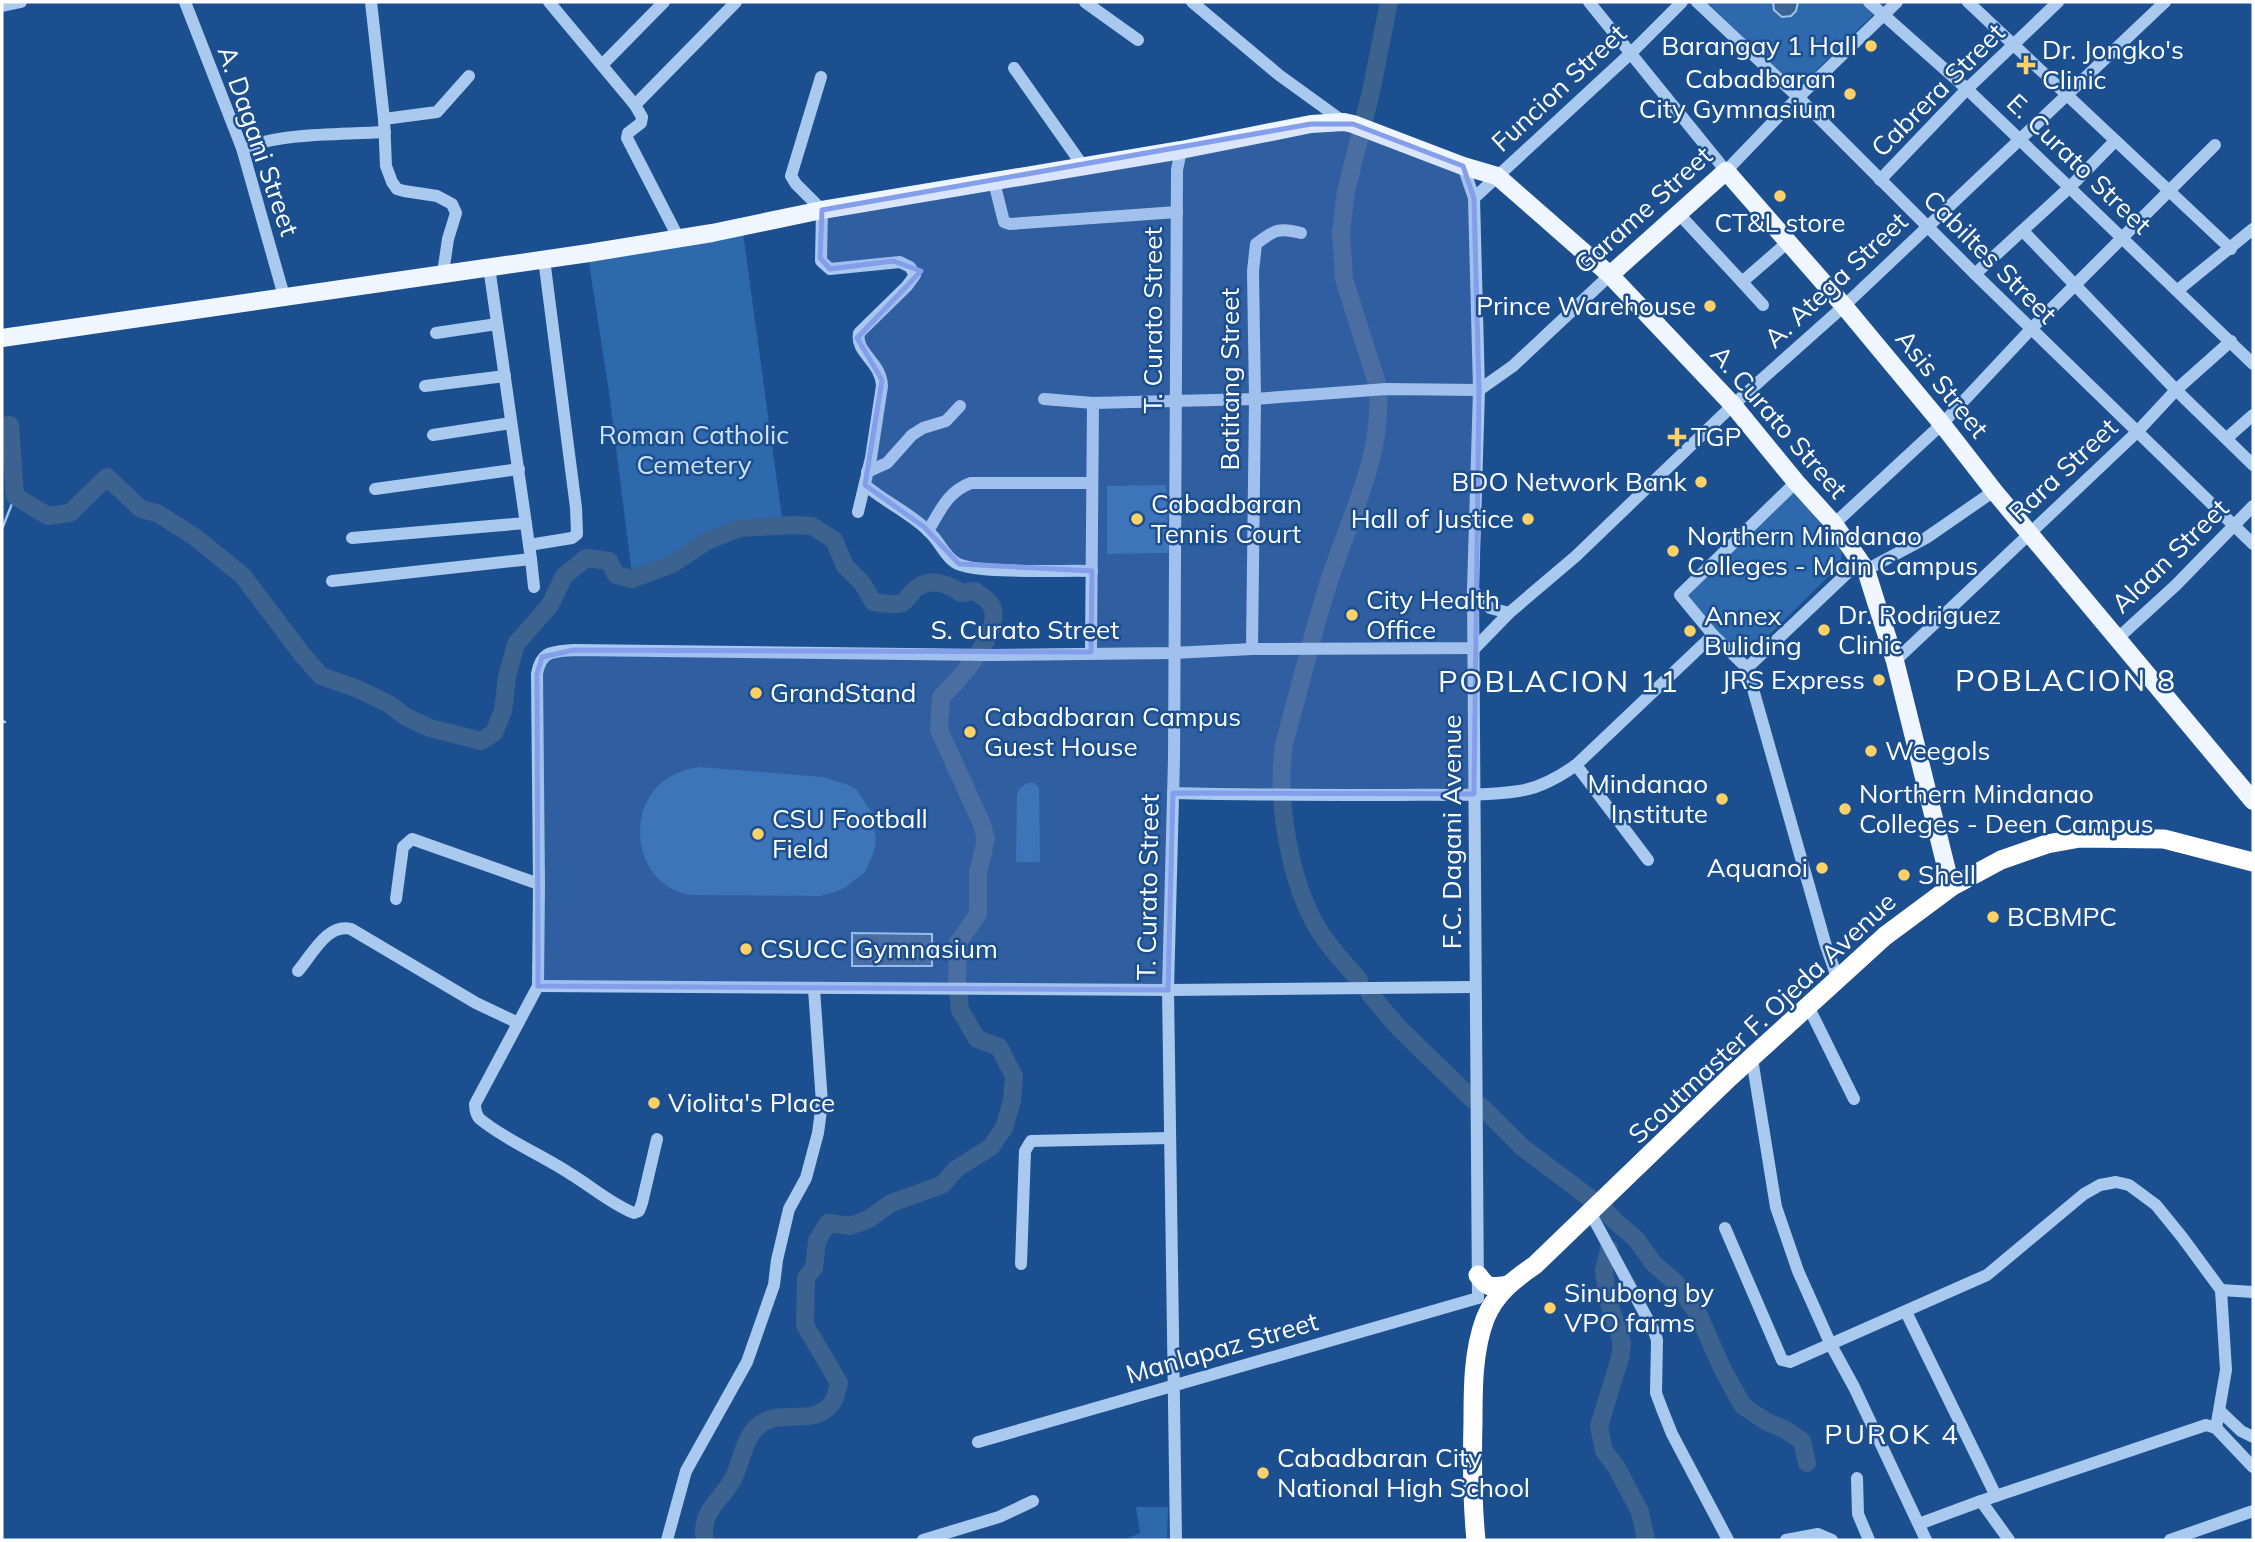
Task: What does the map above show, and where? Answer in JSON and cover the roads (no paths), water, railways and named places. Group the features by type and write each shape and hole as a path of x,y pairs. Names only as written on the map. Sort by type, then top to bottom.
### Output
{"highway":[{"name":"Scoutmaster F. Ojeda Avenue","path":"1477,1540 1472,1497 1474,1387 1478,1348 1485,1319 1507,1284 1535,1265 1885,936 1951,887 2001,860 2047,844 2080,838 2164,839 2253,862"},
{"name":"Scoutmaster F. Ojeda Avenue","path":"1477,1540 1484,1498 1490,1349 1496,1326 1505,1308 1535,1265"},
{"path":"1478,1275 1485,1286 1491,1288 1507,1284"},
{"path":"1478,1298 1478,1348"}],"main road":[{"path":"2,338 284,296 390,284 443,273 712,233 822,210 1174,152 1299,126 1354,125 1497,176"},
{"name":"Garame Street","path":"1610,275 1726,171"},
{"name":"Asis Street","path":"1726,171 1844,306 2029,534 2253,801"},
{"name":"A. Curato Street","path":"1497,176 1610,275 1733,405 1834,524 1863,566 1895,661 1951,887"}],"street":[{"path":"2,6 22,2"},
{"name":"A. Dagani Street","path":"184,2 242,148 284,296"},
{"path":"371,2 385,125 386,166 397,189 437,196 452,204 456,213 448,239 443,273"},
{"path":"549,2 635,105 642,117 641,123 628,133 627,138 678,237"},
{"path":"635,105 736,2"},
{"path":"1085,2 1138,40"},
{"path":"1192,2 1279,75 1354,125"},
{"name":"Asis Street","path":"1589,2 1726,171"},
{"name":"Funcion Street","path":"1474,198 1631,53 1682,2"},
{"name":"Cabiltes Street","path":"1697,2 1798,97 1927,227 2253,544"},
{"name":"E. Curato Street","path":"1869,2 1967,89 2253,364"},
{"name":"Garame Street","path":"1726,171 1896,2"},
{"path":"1968,2 2016,44 2067,96 2231,249"},
{"name":"Cabrera Street","path":"1880,180 1967,89 2058,2"},
{"name":"A. Atega Street","path":"1475,648 1509,613 1576,556 1733,405 1844,306 2165,2"},
{"path":"602,65 656,5"},
{"path":"1014,68 1083,166"},
{"path":"242,148 268,139 385,125 437,112 469,76"},
{"path":"821,77 791,176 822,210 822,264 830,269 846,269 893,261 908,265 915,275 859,333 860,347 878,368 882,380 858,512"},
{"path":"1299,126 1311,113 1311,98"},
{"path":"1975,274 2070,187 2115,141"},
{"path":"1834,524 1942,424 2031,329 2215,145"},
{"name":"T. Curato Street","path":"1174,152 1177,170 1176,401 1173,793 1168,990 1176,1540"},
{"name":"F.C. Dagani Avenue","path":"1464,166 1474,198 1479,390 1473,590 1478,1298"},
{"path":"994,181 1004,222 1010,224 1177,212"},
{"path":"1678,214 1763,305"},
{"name":"Batitang Street","path":"1252,649 1255,399 1252,271 1256,244 1269,234 1283,229 1301,233"},
{"path":"2178,290 2253,229"},
{"path":"2022,230 2176,390 2253,465"},
{"path":"1742,282 1788,242"},
{"path":"529,545 572,538 577,534 544,259"},
{"path":"489,267 534,587"},
{"name":"Garame Street","path":"1479,390 1513,366 1610,275"},
{"path":"436,333 497,324"},
{"name":"Rara Street","path":"1895,661 2137,432 2176,390 2231,341"},
{"path":"425,386 505,376"},
{"path":"1044,399 1093,403 1255,399 1386,388 1479,390"},
{"path":"1091,652 1093,403"},
{"path":"866,478 887,463 912,435 923,428 946,421 960,406"},
{"path":"2227,438 2253,415"},
{"path":"433,435 511,423"},
{"path":"374,489 519,470"},
{"path":"866,478 884,501 928,531 950,558 959,564 981,568 1092,571"},
{"path":"1796,482 1681,591 1681,599 1747,668 1838,980"},
{"path":"928,531 950,494 971,483 1092,483"},
{"path":"1747,668 1863,566 1926,537 1994,491"},
{"name":"Alaan Street","path":"2118,638 2176,585 2253,506"},
{"path":"352,538 526,523"},
{"path":"332,581 531,559"},
{"path":"1473,590 1490,608 1509,613"},
{"path":"1173,793 1474,794 1519,791 1538,786 1559,777 1576,765 1713,635"},
{"name":"S. Curato Street","path":"539,884 537,674 542,657 553,652 574,650 989,655 1173,653 1252,649 1475,648"},
{"path":"1576,765 1648,860"},
{"path":"396,899 404,847 412,839 539,884 537,986 475,1104 478,1117 623,1209 634,1213 639,1211 642,1203 657,1139"},
{"path":"298,971 330,932 342,927 351,929 476,1003 518,1023"},
{"path":"537,986 1168,990 1474,987"},
{"path":"667,1540 686,1471 747,1362 774,1285 789,1209 806,1178 818,1133 822,1103 814,989"},
{"path":"1809,1008 1854,1099"},
{"path":"1752,1059 1776,1206 1798,1271 1926,1540"},
{"path":"1021,1264 1025,1150 1031,1141 1170,1138"},
{"path":"1725,1228 1782,1360 1796,1361 1987,1275 2084,1194 2100,1185 2116,1182 2129,1185 2156,1205 2221,1290 2227,1370 2216,1429"},
{"path":"1590,1212 1654,1331 1657,1340 1656,1394 1672,1434 1728,1540"},
{"path":"2221,1290 2253,1292"},
{"name":"Manlapaz Street","path":"978,1442 1478,1298"},
{"path":"1906,1312 1996,1496"},
{"path":"2221,1412 2241,1431 2253,1437"},
{"path":"1919,1524 1981,1500 2206,1425 2216,1429 2253,1467"},
{"path":"1857,1478 1858,1514 1870,1540"},
{"path":"1981,1500 2008,1540"},
{"path":"923,1540 999,1517 1033,1501"},
{"path":"2171,1540 2253,1511"},
{"path":"1786,1540 1818,1534 1832,1540"}],"waterway":[{"path":"1359,980 1318,929 1299,887 1287,839 1282,766 1284,744 1320,613 1333,568 1362,490 1375,437 1377,383 1344,279 1341,232 1346,191 1371,92 1389,2"},
{"path":"2,426 10,425 15,496 48,516 70,513 107,477 141,509 157,513 195,537 243,576 321,676 358,689 430,728 481,741 494,733 503,711 507,677 516,644 550,605 564,576 586,558 609,561 616,575 632,579 672,564 707,541 740,528 812,526 834,540 845,566 863,584 873,602 902,603 918,587 935,583 961,593 975,591 990,603 994,615 986,641 941,697 939,730 981,822 986,839 978,873 978,914 958,943 957,981 960,1010 977,1039 999,1047 1014,1076 1012,1101 1004,1128 991,1147 956,1169 942,1185 891,1203 869,1219 850,1226 828,1223 817,1241 814,1268 806,1278 805,1325 839,1383 834,1399 825,1410 816,1414 776,1418 766,1421 753,1431 733,1479 708,1514 704,1527 705,1540"},
{"path":"2,529 15,496"},
{"path":"1370,994 1398,1027 1472,1099"},
{"path":"1481,1106 1522,1147 1590,1198"},
{"path":"1606,1211 1636,1239 1654,1264 1676,1283 1698,1314 1724,1372 1743,1406 1802,1441 1807,1463"},
{"path":"1609,1249 1604,1270 1607,1297 1622,1343 1599,1426 1604,1451 1617,1468 1640,1512 1646,1540"}],"place":[{"name":"Barangay 1 Hall","path":"1871,46"},
{"name":"Dr. Jongko's Clinic","path":"2026,65"},
{"name":"Cabadbaran City Gymnasium","path":"1850,94"},
{"name":"CT&L store","path":"1780,196"},
{"name":"Prince Warehouse","path":"1710,306"},
{"name":"TGP","path":"1677,437"},
{"name":"BDO Network Bank","path":"1701,482"},
{"name":"Cabadbaran Tennis Court","path":"1137,519"},
{"name":"Hall of Justice","path":"1528,519"},
{"name":"Northern Mindanao Colleges - Main Campus","path":"1673,551"},
{"name":"City Health Office","path":"1352,615"},
{"name":"Dr. Rodriguez Clinic","path":"1824,630"},
{"name":"Annex Buliding","path":"1690,631"},
{"name":"JRS Express","path":"1879,680"},
{"name":"GrandStand","path":"756,693"},
{"name":"Cabadbaran Campus Guest House","path":"970,732"},
{"name":"Weegols","path":"1871,751"},
{"name":"Mindanao Institute","path":"1722,799"},
{"name":"Northern Mindanao Colleges - Deen Campus","path":"1845,809"},
{"name":"CSU Football Field","path":"758,834"},
{"name":"Aquanoi","path":"1822,868"},
{"name":"Shell","path":"1904,875"},
{"name":"BCBMPC","path":"1993,917"},
{"name":"CSUCC Gymnasium","path":"746,949"},
{"name":"Violita's Place","path":"654,1103"},
{"name":"Sinubong by VPO farms","path":"1550,1308"},
{"name":"Cabadbaran City National High School","path":"1263,1473"}],"district":[{"name":"POBLACION 8","path":"2066,681"},
{"name":"POBLACION 11","path":"1559,682"},
{"name":"PUROK 4","path":"1892,1434"}],"park label":[{"name":"Roman Catholic Cemetery","path":"694,450"}]}
